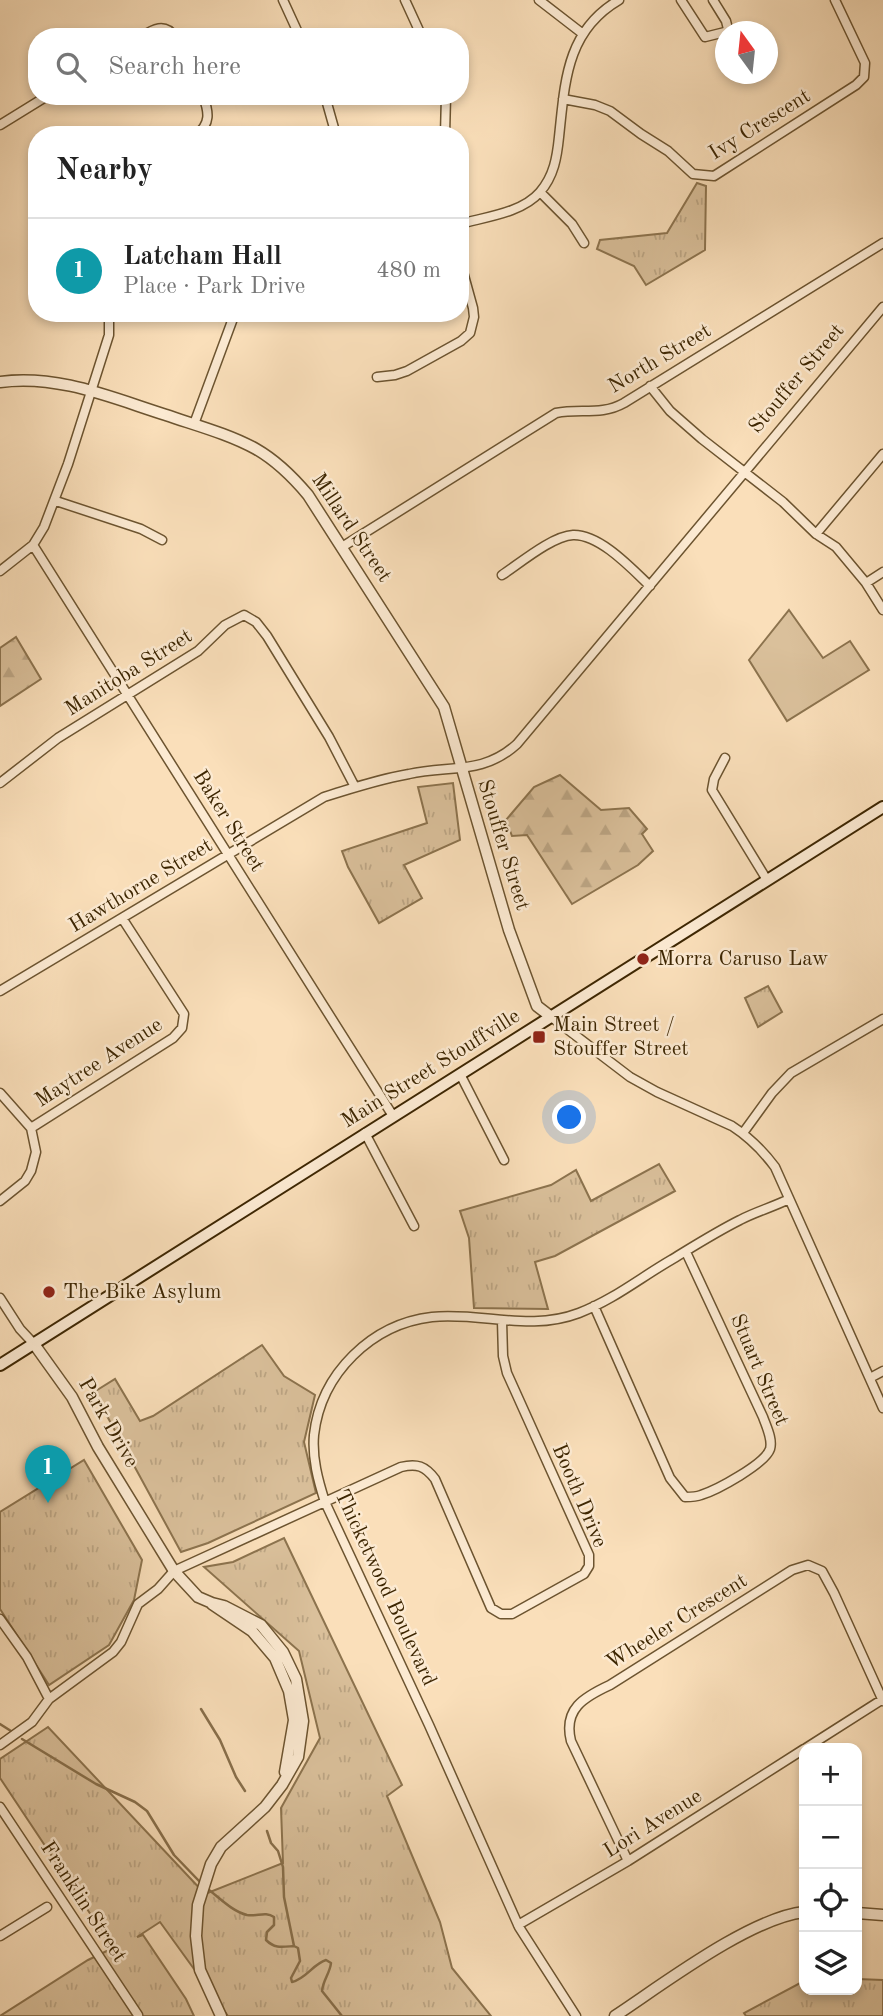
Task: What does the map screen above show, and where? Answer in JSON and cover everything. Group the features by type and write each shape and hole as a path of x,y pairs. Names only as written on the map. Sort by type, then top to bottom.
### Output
{"main road":[{"name":"Main Street Stouffville","path":"0,1365 883,807"}],"street":[{"path":"283,0 296,28"},
{"path":"405,0 418,28"},
{"path":"539,0 583,34"},
{"path":"469,222 505,212 527,202 540,192 555,168 563,99 575,46 607,7 619,0"},
{"path":"681,0 705,37 728,29 713,0"},
{"name":"Ivy Crescent","path":"563,99 595,105 610,111 668,151 693,174 714,176 856,85 864,77 864,63 835,0"},
{"path":"0,125 32,105"},
{"path":"204,126 208,112 206,105"},
{"path":"328,105 333,126"},
{"path":"445,126 446,105"},
{"path":"540,192 572,224 584,243"},
{"name":"North Street","path":"342,547 556,413 573,410 593,412 614,408 883,243"},
{"path":"377,377 407,371 461,341 470,333 474,317 469,294"},
{"name":"Stouffer Street","path":"883,307 517,744 485,765 460,768 509,930 537,1006 630,1077 743,1133 775,1167 883,1408"},
{"path":"0,571 33,545 55,501 109,335 109,322"},
{"path":"194,425 232,322"},
{"name":"Millard Street","path":"0,382 23,379 45,381 92,391 254,447 281,465 308,495 444,707 460,768"},
{"path":"650,386 670,411 845,556 883,610"},
{"path":"816,534 883,454"},
{"path":"55,501 141,529 162,540"},
{"path":"502,575 556,540 572,535 588,538 604,546 650,586"},
{"name":"Baker Street","path":"33,545 393,1116"},
{"path":"866,583 883,572"},
{"name":"Manitoba Street","path":"0,783 58,738 198,651 225,625 244,615 256,622 267,636 329,737 355,787"},
{"path":"724,758 712,790 767,880"},
{"name":"Hawthorne Street","path":"0,992 308,805 355,787 411,773 460,768"},
{"name":"Maytree Avenue","path":"31,1128 173,1038 182,1028 184,1014 122,918"},
{"path":"743,1133 772,1093 791,1073 883,1019"},
{"path":"460,1074 504,1160"},
{"path":"0,1093 31,1128 36,1152 25,1181 0,1201"},
{"path":"365,1133 414,1226"},
{"name":"Thicketwood Boulevard","path":"576,2016 518,1926 418,1701 324,1502 317,1475 314,1436 319,1408 334,1378 351,1356 375,1337 418,1319 450,1317 544,1321 564,1318 625,1291 742,1219 789,1199"},
{"name":"Stuart Street","path":"594,1306 670,1478 685,1497 698,1496 713,1490 756,1466 769,1452 771,1442 763,1417 704,1286 685,1252"},
{"name":"Park Drive","path":"0,1298 72,1397 174,1571 198,1597 224,1606 261,1625 283,1652 296,1679 303,1721 298,1756 282,1785 265,1807 221,1847 211,1864 198,1905 200,1970 220,2016"},
{"name":"Booth Drive","path":"324,1502 401,1467 417,1464 424,1467 435,1479 491,1608 501,1614 512,1614 584,1574 589,1566 589,1555 507,1373 503,1356 502,1321"},
{"path":"870,1378 883,1371"},
{"path":"0,1745 28,1725 49,1699 113,1652 121,1642 138,1604 158,1589 174,1571 324,1502"},
{"name":"Wheeler Crescent","path":"628,1861 571,1741 568,1728 571,1714 577,1705 596,1691 610,1685 792,1570 808,1564 822,1571 883,1700"},
{"path":"0,1619 27,1657 49,1699"},
{"name":"Lori Avenue","path":"815,1743 883,1700"},
{"name":"Lori Avenue","path":"518,1926 628,1861 799,1753"},
{"name":"Franklin Street","path":"0,1807 138,2015"},
{"path":"0,1936 47,1907"},
{"path":"615,2016 751,1931 799,1913"},
{"path":"862,1913 883,1914"}],"green space":[{"path":"697,183 706,186 705,250 646,285 634,266 597,249 600,240 667,233"},
{"path":"789,610 823,658 850,641 869,670 787,721 749,660"},
{"path":"16,637 41,679 0,706 0,648"},
{"path":"560,775 601,810 629,808 647,829 642,834 653,851 638,865 572,904 527,835 512,836 506,820 534,787"},
{"path":"453,783 460,840 404,865 422,898 379,923 342,851 427,823 418,787"},
{"path":"768,986 782,1012 758,1027 745,998"},
{"path":"659,1164 675,1191 555,1256 535,1262 548,1309 474,1308 469,1238 460,1211 551,1185 576,1170 591,1201"},
{"path":"262,1345 284,1376 315,1395 304,1442 316,1493 208,1543 181,1552 94,1392 115,1379 140,1421 153,1416"},
{"path":"84,1460 142,1560 134,1600 109,1645 49,1685 0,1609 0,1512"},
{"path":"284,1538 402,1785 387,1796 440,1922 452,1968 491,2016 228,2016 160,1922 137,1937 143,1935 186,1999 194,2016 0,2016 88,1960 113,1948 0,1778 0,1759 48,1727 205,1894 283,1863 281,1808 320,1738 299,1651 204,1567 233,1562"},
{"path":"862,1979 883,1980 883,2016 746,2016 744,2013 799,1984 799,1995 862,1995"}],"waterway":[{"path":"201,1709 245,1791"},
{"path":"0,1724 11,1731"},
{"path":"22,1739 147,1811 174,1855 200,1882"},
{"path":"267,1831 283,1867 284,1897 294,1946 298,1948 300,1961 291,1978 292,1982 321,1962 326,1960 331,1963 322,1991 342,2016"},
{"path":"205,1887 241,1913 267,1914 274,1917 274,1925 267,1932 266,1940 276,1946 294,1946"}],"place":[{"name":"Morra Caruso Law","path":"643,959"},
{"name":"Main Street / Stouffer Street","path":"539,1037"},
{"name":"The Bike Asylum","path":"49,1292"},
{"name":"Latcham Hall","path":"48,1503"}]}
